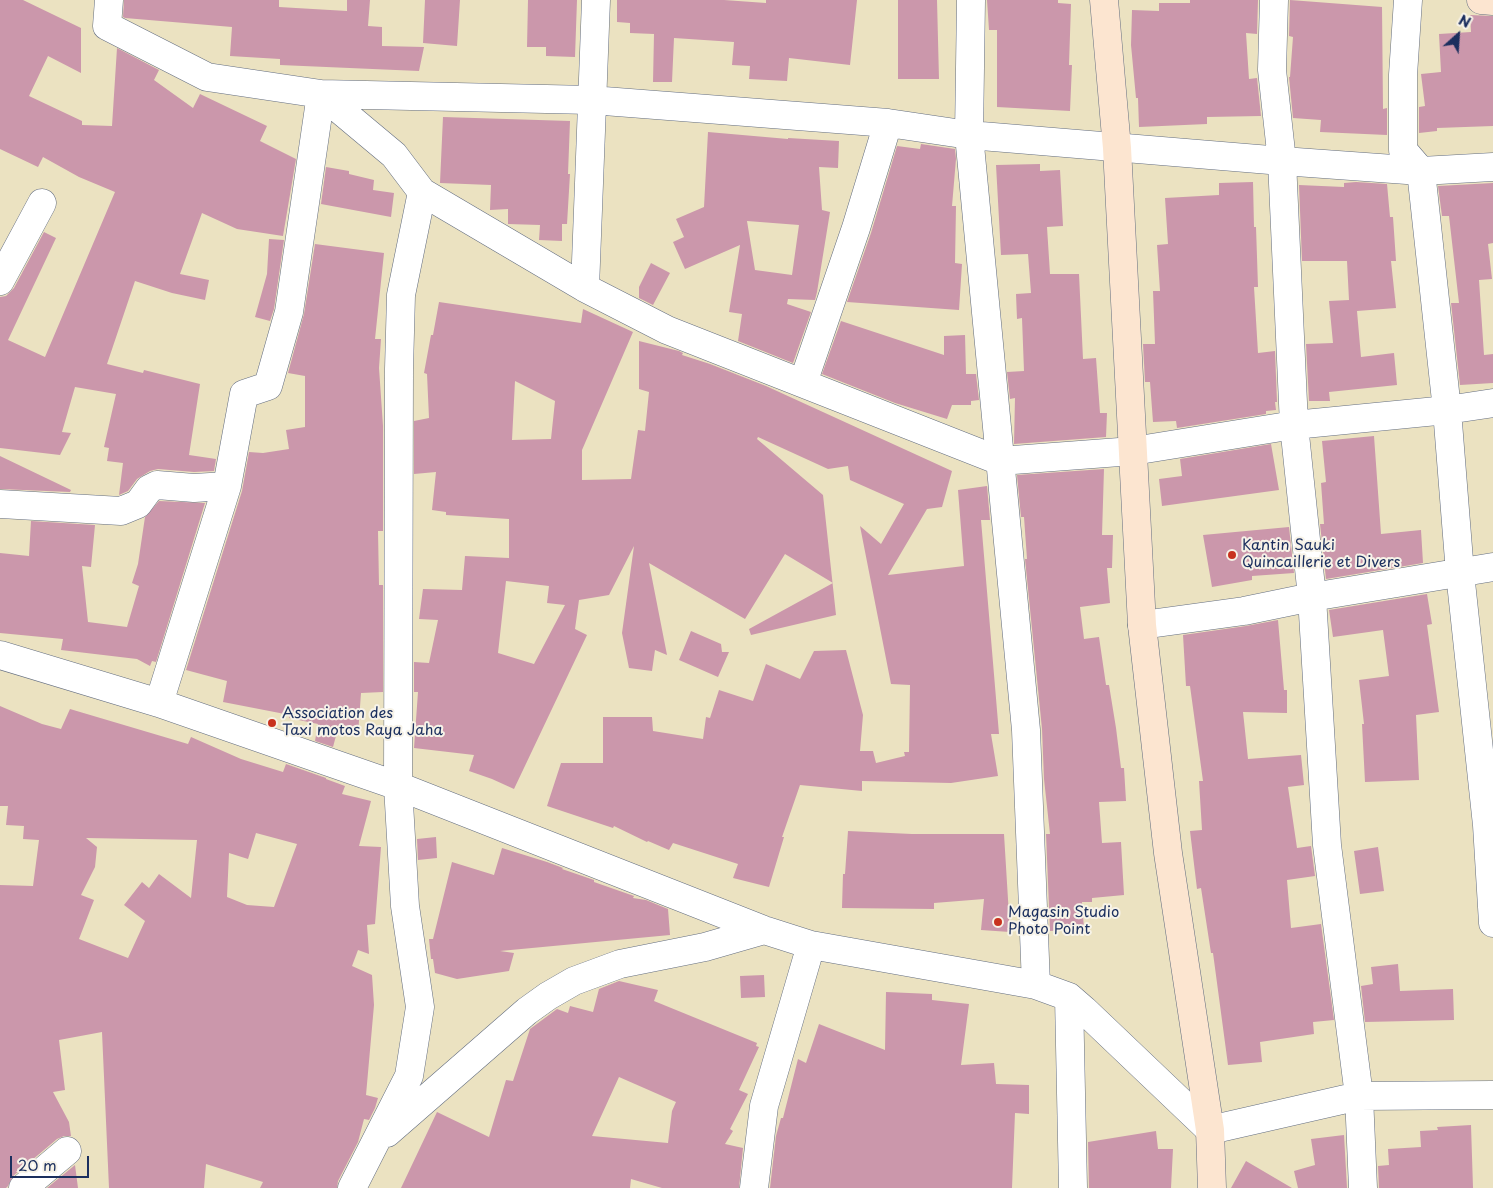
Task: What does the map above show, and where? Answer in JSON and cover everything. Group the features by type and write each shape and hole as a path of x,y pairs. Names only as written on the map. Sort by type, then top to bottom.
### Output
{"street":[{"path":"109,0 107,26 207,77 321,94 592,100 888,123 969,135 1282,161 1421,171 1493,167"},
{"path":"585,288 596,0"},
{"path":"971,0 969,135 1026,730 1036,985"},
{"path":"1104,0 1117,148 1142,625 1168,854 1210,1130 1212,1188"},
{"path":"1274,0 1272,70 1282,161 1294,425 1312,597 1327,845 1359,1096 1363,1188"},
{"path":"1408,0 1403,75 1403,150 1421,171 1447,410 1460,574 1487,825 1493,923"},
{"path":"1481,0 1493,1"},
{"path":"321,94 394,155 422,192 585,288 667,330 1000,461 1133,451 1294,425 1447,410 1493,403"},
{"path":"159,703 227,486 244,394 268,386 289,312 321,94"},
{"path":"803,384 856,228 888,123"},
{"path":"352,1188 410,1076 420,1007 405,906 398,786 399,379 402,295 422,192"},
{"path":"0,281 42,203"},
{"path":"0,504 121,511 138,504 149,490 157,485 194,488 227,486"},
{"path":"1142,625 1244,611 1312,597 1460,574 1493,567"},
{"path":"0,655 159,703 398,786 764,930 812,945 1036,985 1068,997 1210,1130"},
{"path":"377,1142 526,1011 574,981 620,964 705,947 764,930"},
{"path":"754,1188 764,1106 812,945"},
{"path":"1068,997 1073,1188"},
{"path":"1210,1130 1359,1096 1493,1095"},
{"path":"23,1188 68,1152"}],"building":[{"path":"0,0 23,0 81,28 81,73 48,56 29,96 82,121 82,125 112,126 117,48 159,70 154,80 193,108 200,94 267,126 260,141 296,159 283,236 237,229 202,213 180,274 209,280 205,300 172,293 135,281 107,364 143,373 144,370 200,384 189,455 216,459 214,471 194,472 158,469 150,471 137,479 128,491 119,495 123,463 107,461 109,448 104,447 116,394 75,387 62,432 71,433 60,455 0,448 0,297 6,296 14,288 44,232 56,238 8,340 45,357 115,192 79,177 43,157 38,167 0,149"},
{"path":"124,0 279,0 279,7 347,11 347,0 370,0 368,26 382,27 382,46 424,47 419,71 280,65 280,59 230,56 232,27 125,18 123,17"},
{"path":"425,0 460,0 457,46 423,43"},
{"path":"528,0 577,0 575,57 546,56 546,47 527,47"},
{"path":"617,0 724,0 766,3 766,0 857,0 850,65 789,58 787,81 749,79 750,66 732,65 734,42 674,38 672,82 653,82 654,34 630,33 630,23 617,22"},
{"path":"898,0 937,0 939,79 898,79"},
{"path":"987,0 1058,0 1058,3 1071,4 1069,65 1072,65 1070,111 997,107 997,30 989,30"},
{"path":"1190,0 1258,0 1257,34 1246,33 1249,79 1257,78 1261,116 1207,117 1207,124 1139,127 1138,98 1136,98 1131,45 1132,10 1159,11 1159,3 1190,3"},
{"path":"1290,0 1382,7 1383,109 1387,108 1387,135 1320,132 1321,120 1293,118 1289,77 1293,37 1289,36"},
{"path":"1470,15 1493,16 1493,126 1437,128 1437,131 1419,133 1419,107 1425,106 1421,74 1441,72 1439,34 1471,32"},
{"path":"443,117 570,121 568,174 570,174 567,224 562,224 562,241 539,240 540,225 508,224 508,209 490,210 491,185 440,183"},
{"path":"708,132 788,139 839,141 838,168 819,167 822,210 830,212 815,300 788,299 787,304 811,312 793,363 738,341 742,314 729,312 740,245 685,269 673,242 684,237 676,219 704,207","holes":["747,221 799,225 792,275 755,270"]},
{"path":"921,144 955,149 956,159 952,206 956,206 955,263 962,264 959,310 847,302 871,233 897,146 920,149"},
{"path":"1040,164 1040,171 1060,170 1063,226 1047,227 1050,274 1079,274 1083,359 1096,358 1100,413 1107,413 1106,437 1014,444 1015,398 1010,399 1007,372 1024,371 1022,318 1017,319 1016,294 1031,293 1028,254 1001,255 996,165"},
{"path":"326,167 349,171 349,174 374,180 373,190 394,193 391,217 321,204"},
{"path":"1253,182 1258,287 1254,287 1258,353 1275,351 1276,410 1266,411 1266,414 1177,428 1176,421 1153,422 1150,382 1145,382 1143,344 1155,344 1153,291 1160,291 1157,245 1168,244 1165,198 1219,195 1219,183"},
{"path":"1344,183 1387,184 1390,217 1393,217 1396,261 1391,261 1396,308 1357,311 1361,357 1394,353 1397,385 1329,392 1330,401 1309,401 1306,344 1333,343 1329,301 1349,300 1347,261 1302,261 1299,185 1344,187"},
{"path":"1493,183 1493,243 1488,244 1492,279 1479,280 1484,355 1493,354 1493,383 1460,385 1451,303 1459,303 1449,216 1442,216 1438,186"},
{"path":"269,239 284,240 274,309 270,321 255,317 267,274"},
{"path":"315,244 384,253 375,339 381,339 379,368 383,426 383,531 378,531 379,585 383,585 383,692 361,693 358,734 337,732 333,747 315,741 318,724 289,718 290,715 223,702 227,681 186,670 242,491 249,452 263,453 289,449 286,430 305,427 305,376 288,373 304,314"},
{"path":"651,263 670,273 653,305 639,298 639,287"},
{"path":"439,302 581,323 583,309 633,332 582,450 582,480 631,479 638,430 645,431 649,392 639,389 639,341 679,351 683,353 682,355 766,386 952,471 942,507 927,509 888,575 964,566 958,490 987,486 990,520 981,520 999,734 991,734 998,776 951,783 862,781 862,791 800,785 782,837 784,837 769,887 733,878 738,864 673,843 669,850 614,826 613,828 547,806 561,763 603,763 603,717 652,717 653,731 703,739 706,717 710,718 719,690 753,701 766,664 800,679 814,651 846,650 863,715 860,751 873,751 876,763 905,756 904,752 909,752 910,685 891,684 860,526 881,544 904,504 850,480 848,466 828,469 758,437 757,439 823,495 833,583 785,554 745,619 649,563 667,655 655,650 652,671 629,668 622,633 634,546 609,595 579,600 575,629 587,635 514,789 469,771 474,755 414,748 418,692 414,692 414,662 429,663 438,620 419,619 423,589 462,590 465,556 509,558 509,519 446,515 446,512 432,510 436,472 414,474 414,421 429,418 427,374 424,373 431,335 433,335","holes":["515,381 555,401 551,439 512,440","506,581 549,586 547,603 565,605 534,664 498,653"]},
{"path":"841,321 944,355 944,336 965,335 966,374 976,374 979,400 971,401 971,405 952,405 947,419 895,403 822,374"},
{"path":"1374,436 1381,534 1421,530 1423,563 1326,579 1320,524 1324,524 1321,483 1326,482 1322,441"},
{"path":"1271,444 1279,490 1162,506 1159,479 1182,476 1180,459"},
{"path":"0,456 71,490 70,492 0,489"},
{"path":"1104,469 1102,535 1113,535 1112,568 1107,568 1110,603 1080,607 1084,639 1099,637 1106,685 1109,685 1121,768 1124,768 1126,801 1099,802 1102,843 1121,842 1124,895 1092,898 1092,902 1082,902 1084,929 1050,931 1046,834 1050,834 1044,779 1042,729 1025,559 1027,559 1024,517 1021,517 1017,475"},
{"path":"159,501 205,503 156,662 152,661 150,666 137,659 61,650 63,639 0,633 0,553 29,556 31,521 95,525 91,567 82,566 88,622 127,627 139,586 132,583 138,564 145,517"},
{"path":"1289,527 1294,573 1252,576 1252,580 1212,587 1203,535"},
{"path":"833,583 836,615 751,635 749,629"},
{"path":"1427,594 1432,624 1427,625 1439,712 1416,715 1419,780 1365,782 1362,724 1364,724 1359,680 1389,676 1383,630 1333,637 1329,610"},
{"path":"1278,620 1284,690 1287,690 1287,713 1243,712 1248,759 1301,755 1304,785 1288,787 1297,848 1311,846 1315,876 1287,880 1291,928 1321,924 1334,1020 1313,1022 1314,1034 1260,1042 1262,1062 1228,1065 1213,953 1211,953 1201,888 1197,889 1190,831 1202,830 1199,781 1203,781 1190,686 1186,686 1183,635"},
{"path":"691,631 721,644 722,652 729,652 718,677 679,660"},
{"path":"0,706 42,724 61,729 70,709 188,744 191,737 241,759 283,772 286,764 326,778 345,786 342,794 371,801 359,846 381,847 375,924 367,925 369,954 358,950 352,966 372,975 374,1005 366,1095 378,1098 369,1120 364,1119 358,1142 338,1181 337,1188 260,1188 263,1182 206,1164 204,1188 109,1188 102,1032 59,1040 65,1090 53,1092 69,1122 71,1136 57,1139 13,1176 6,1188 0,1188 0,885 33,886 39,840 23,839 24,826 6,825 8,806 0,806","holes":["256,833 297,844 274,907 247,905 227,897 229,853 248,859","86,838 197,840 191,898 159,874 149,888 142,882 124,905 145,921 128,958 79,939 94,900 81,895 95,867 97,847"]},
{"path":"848,831 912,834 1004,834 1010,932 981,930 984,899 934,903 934,909 842,908 843,874 845,874"},
{"path":"436,837 437,858 418,860 417,839"},
{"path":"1378,847 1384,891 1360,894 1354,851"},
{"path":"502,848 547,862 594,880 594,882 634,896 633,898 646,900 668,909 670,935 500,951 514,953 509,971 457,979 435,973 433,959 431,959 429,939 433,939 452,862 494,875"},
{"path":"1398,964 1400,991 1453,989 1454,1020 1365,1022 1361,986 1373,984 1371,967"},
{"path":"764,975 765,997 741,998 740,976"},
{"path":"619,981 658,990 654,1001 757,1043 756,1046 759,1047 739,1090 748,1094 730,1129 733,1131 725,1144 743,1148 739,1188 662,1188 631,1179 630,1188 401,1188 437,1112 489,1137 506,1080 513,1081 530,1029 557,1009 568,1013 570,1006 593,1012 599,989","holes":["619,1077 676,1102 672,1111 668,1143 592,1136"]},
{"path":"886,992 932,994 932,1000 969,1004 961,1065 994,1063 996,1084 1029,1085 1029,1114 1015,1113 1012,1188 770,1188 776,1136 781,1118 783,1118 798,1059 806,1063 819,1024 885,1050"},
{"path":"1471,1125 1473,1188 1379,1188 1378,1166 1389,1165 1388,1149 1421,1147 1420,1131 1438,1130 1437,1127"},
{"path":"1156,1131 1158,1149 1173,1149 1171,1188 1089,1188 1088,1142"},
{"path":"1344,1135 1347,1188 1298,1188 1294,1171 1315,1165 1311,1139"},
{"path":"1246,1161 1292,1188 1231,1188"},
{"path":"75,1165 78,1188 47,1188"}],"place":[{"name":"Kantin Sauki Quincaillerie et Divers","path":"1232,555"},
{"name":"Association des Taxi motos Raya Jaha","path":"272,723"},
{"name":"Magasin Studio Photo Point","path":"998,922"}]}
